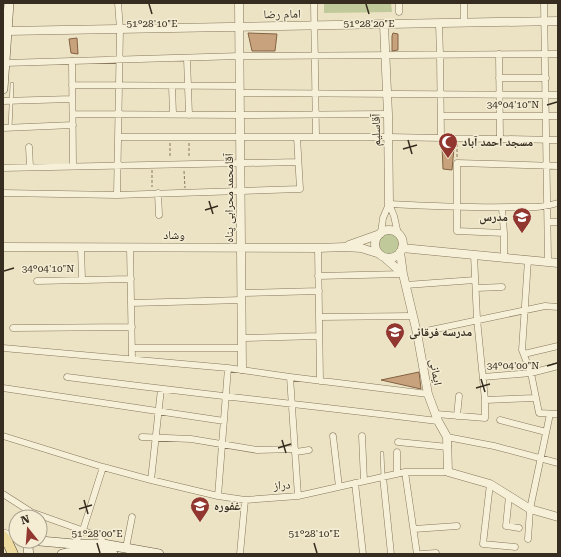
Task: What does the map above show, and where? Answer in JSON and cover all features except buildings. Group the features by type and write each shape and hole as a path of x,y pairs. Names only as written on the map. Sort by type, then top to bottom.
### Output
{"main road":[{"path":"3,89 9,3"},
{"path":"3,535 13,554"},
{"path":"48,542 74,544 103,544 159,554"},
{"path":"62,554 70,552 105,552 113,554"}],"street":[{"path":"117,195 120,29 118,3"},
{"name":"آقامحمد محرابی پناه","path":"240,3 242,369"},
{"path":"314,3 316,137"},
{"path":"399,3 399,12"},
{"path":"464,3 464,23"},
{"path":"544,3 548,261"},
{"name":"امام رضا","path":"7,30 558,21"},
{"path":"438,24 441,138"},
{"name":"آقاسلیم","path":"384,25 388,114 389,204 394,216 398,234"},
{"path":"499,54 500,139"},
{"path":"5,63 240,56 558,54"},
{"path":"187,58 188,115"},
{"path":"72,61 73,166"},
{"path":"499,78 546,78"},
{"path":"72,85 188,86 316,93 558,94"},
{"path":"172,86 173,114"},
{"path":"3,101 72,99"},
{"path":"72,114 388,114"},
{"path":"441,116 558,116"},
{"path":"3,128 73,125"},
{"path":"118,136 388,137 558,140"},
{"path":"3,193 117,195 300,189 297,137"},
{"path":"29,147 30,167"},
{"path":"3,168 298,162"},
{"path":"504,233 457,232 457,163 558,166"},
{"path":"155,194 159,215"},
{"path":"377,252 374,245 375,241 380,233 383,218 389,204 502,208 548,207 558,203"},
{"path":"502,208 504,257"},
{"path":"548,222 558,222"},
{"path":"345,247 388,230 393,231 398,234 402,240 401,250 394,258 385,258"},
{"path":"82,247 82,280"},
{"path":"130,247 132,358"},
{"path":"345,247 361,248 377,252 403,274"},
{"name":"وشاد","path":"3,248 345,247"},
{"path":"318,248 320,381"},
{"path":"401,250 504,257 558,263"},
{"name":"ایمانی","path":"401,250 403,274 417,333 428,394 437,418 447,437 448,472"},
{"path":"67,377 227,397 437,418 457,416 485,418 485,400 477,320 474,255"},
{"path":"528,260 522,350 531,373 539,413 558,414"},
{"path":"318,276 403,274"},
{"path":"37,281 131,279"},
{"path":"406,285 475,280"},
{"path":"476,288 502,287"},
{"path":"131,302 318,291"},
{"path":"417,333 545,306 558,307"},
{"path":"319,317 413,316"},
{"path":"13,328 132,327"},
{"path":"242,338 319,336"},
{"path":"524,354 558,346"},
{"path":"3,348 132,358 242,369 290,377 428,394"},
{"path":"132,348 242,348"},
{"path":"483,377 531,373 558,366"},
{"path":"218,496 227,397 228,368"},
{"path":"290,377 298,496"},
{"path":"3,388 159,410 224,421"},
{"path":"151,480 157,438 161,389"},
{"path":"457,416 459,396"},
{"path":"485,400 535,398"},
{"path":"528,539 530,509 550,414"},
{"path":"500,420 546,432"},
{"name":"دراز","path":"3,436 103,467 151,480 218,496 245,500 298,496 405,472 448,472 490,484 530,509 558,517"},
{"path":"142,436 191,439 257,450 309,450"},
{"path":"333,436 339,487"},
{"path":"362,436 364,481"},
{"path":"447,437 494,446 558,463"},
{"path":"398,442 448,448"},
{"path":"397,452 397,474"},
{"path":"74,544 83,530 103,467"},
{"path":"405,472 417,554"},
{"path":"383,477 391,554"},
{"path":"355,483 363,554"},
{"path":"490,484 483,544 515,547"},
{"path":"3,494 31,512 101,537 103,544"},
{"path":"509,496 506,526 519,528"},
{"path":"240,554 245,500"},
{"path":"126,548 132,517"},
{"path":"414,529 457,526"},
{"path":"421,554 436,553"}],"lane":[{"path":"10,128 12,84"},
{"path":"382,453 383,477"}],"path":[{"path":"170,137 170,164"},
{"path":"185,193 189,137"},
{"path":"456,138 457,163"},
{"path":"152,165 155,194"}],"green space":[{"path":"324,3 391,3 392,12 324,13"},
{"path":"381,233 392,233 399,237 401,247 396,255 390,257 384,256 379,252 377,249 377,244"}],"place":[{"name":"مسجد احمد آباد","path":"448,159"},
{"name":"مدرس","path":"522,234"},
{"name":"مدرسه فرقانی","path":"395,349"},
{"name":"غفوره","path":"200,523"}]}
